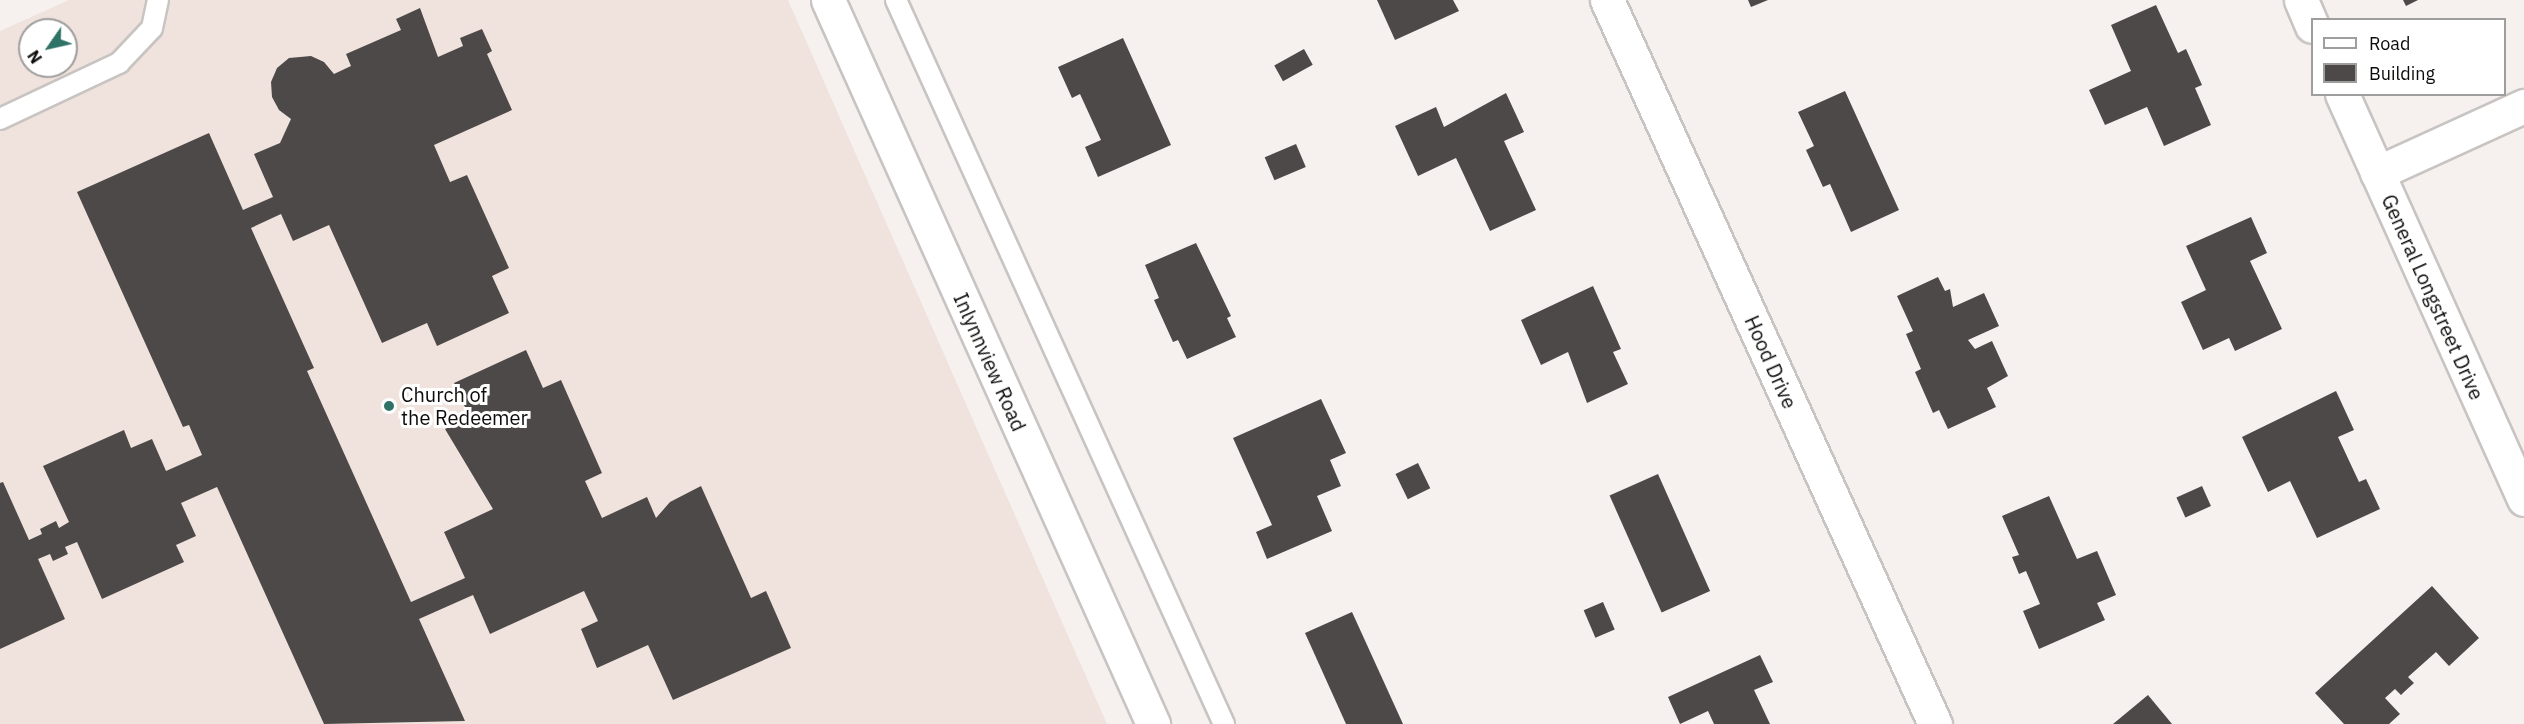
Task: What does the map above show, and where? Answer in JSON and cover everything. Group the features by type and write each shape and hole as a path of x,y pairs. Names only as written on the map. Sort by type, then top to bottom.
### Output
{"street":[{"name":"Inlynnview Road","path":"828,0 1153,724"},
{"name":"Hood Drive","path":"1608,0 1935,724"},
{"path":"2301,0 2311,22"},
{"name":"General Longstreet Drive","path":"2343,96 2524,499"},
{"path":"2377,173 2524,106"}],"lane":[{"path":"0,119 119,63 152,28 158,0"},
{"path":"896,0 1224,724"}],"shaded area":[{"path":"69,0 788,0 1107,724 0,724 0,31 18,23 18,78 78,78 78,18 29,18"}],"building":[{"path":"1377,0 1453,0 1459,11 1395,40"},
{"path":"1748,0 1768,0 1751,7"},
{"path":"2403,0 2418,0 2406,6"},
{"path":"2156,5 2178,53 2186,49 2202,85 2195,88 2211,125 2164,146 2147,107 2105,125 2089,90 2131,71 2111,25"},
{"path":"420,8 438,57 463,46 460,38 482,29 492,51 487,54 512,110 434,145 450,182 467,175 509,268 492,276 509,313 437,346 427,323 382,343 329,225 293,241 281,214 251,228 314,368 307,371 411,602 465,578 444,532 493,509 445,429 470,418 454,383 526,350 543,388 561,380 602,473 585,481 602,518 647,497 656,518 670,502 701,486 751,598 766,591 791,648 673,700 648,645 597,668 581,629 598,621 584,591 490,634 473,595 419,619 465,721 324,724 217,487 181,503 196,536 176,545 184,562 102,599 77,542 65,547 68,554 53,561 50,554 38,559 65,619 0,649 0,483 3,482 29,540 42,534 40,529 56,521 59,528 69,522 43,466 124,430 131,448 152,439 166,471 202,455 189,425 183,427 77,192 209,133 243,210 273,197 254,154 280,143 291,119 279,110 272,97 271,82 277,68 289,58 311,56 324,62 334,74 351,66 346,54 401,30 396,19"},
{"path":"1123,38 1171,145 1098,177 1085,147 1101,140 1080,94 1072,98 1058,67"},
{"path":"1304,49 1313,65 1283,81 1274,65"},
{"path":"1845,91 1899,210 1851,232 1830,184 1823,187 1806,150 1814,146 1798,112"},
{"path":"1506,93 1524,132 1504,141 1536,210 1490,231 1456,158 1418,176 1395,126 1436,107 1444,127"},
{"path":"1296,144 1306,167 1274,180 1265,157"},
{"path":"2251,217 2267,253 2250,261 2282,329 2235,351 2229,338 2203,350 2181,302 2206,290 2186,246"},
{"path":"1196,243 1231,316 1227,318 1236,337 1187,359 1178,340 1173,342 1154,300 1159,298 1145,265"},
{"path":"1938,277 1945,291 1950,289 1953,307 1984,293 1999,326 1968,340 1975,349 1992,341 2008,376 1987,388 1996,407 1948,429 1939,410 1933,413 1915,372 1921,369 1906,334 1913,331 1897,296"},
{"path":"1593,286 1621,349 1613,352 1628,384 1587,403 1568,352 1541,365 1521,320"},
{"path":"2336,391 2354,430 2338,437 2359,482 2366,479 2380,509 2317,538 2290,481 2268,492 2242,437"},
{"path":"1321,399 1346,453 1330,460 1341,486 1317,496 1332,531 1267,559 1256,532 1272,525 1233,438"},
{"path":"1418,463 1430,488 1408,499 1396,474"},
{"path":"1658,474 1710,591 1662,612 1610,496"},
{"path":"2202,486 2211,506 2185,517 2176,497"},
{"path":"2049,496 2077,559 2097,551 2116,595 2097,603 2105,620 2039,649 2023,611 2040,604 2026,571 2019,574 2012,557 2019,555 2002,516"},
{"path":"2432,586 2479,638 2449,666 2436,652 2408,677 2414,683 2401,695 2395,689 2385,698 2400,714 2389,724 2344,724 2315,693"},
{"path":"1603,602 1615,630 1595,638 1584,610"},
{"path":"1352,612 1403,724 1346,724 1305,633"},
{"path":"1760,655 1773,682 1754,690 1770,724 1714,724 1708,711 1680,724 1668,697"},
{"path":"2148,695 2172,724 2113,724"}],"place":[{"name":"Church of the Redeemer","path":"389,406"}]}
